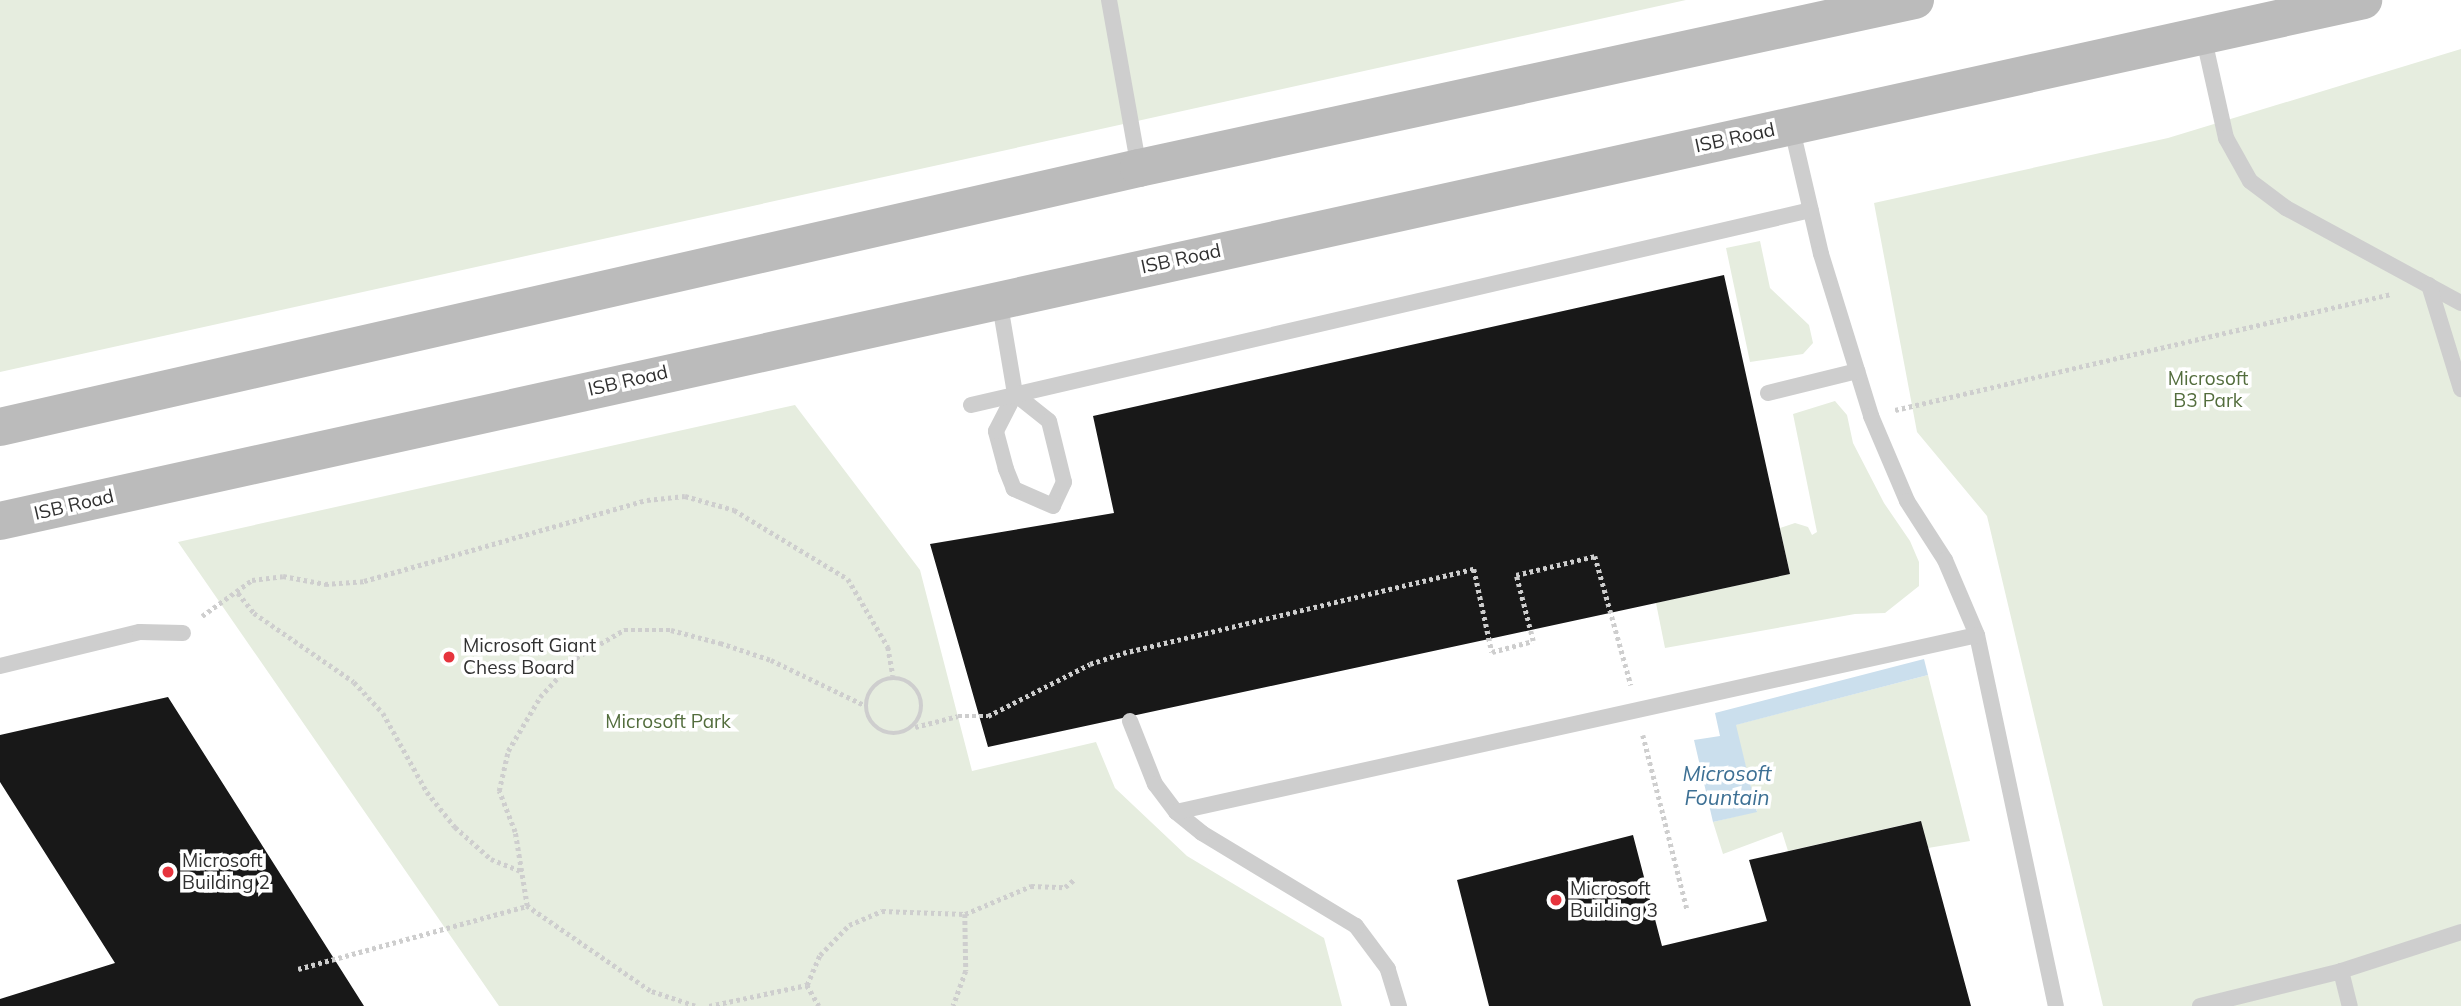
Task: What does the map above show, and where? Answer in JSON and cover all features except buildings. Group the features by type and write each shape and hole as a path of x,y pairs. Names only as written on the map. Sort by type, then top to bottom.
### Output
{"main road":[{"path":"0,427 1139,168 1915,0"},
{"name":"ISB Road","path":"0,521 2363,0"}],"lane":[{"path":"1109,0 1139,168"},
{"path":"2203,35 2226,138 2249,181 2286,208 2461,303"},
{"path":"1791,125 1811,210 1871,416 1906,502 1945,560 1977,635 2056,1006"},
{"path":"971,405 1811,210"},
{"path":"2429,285 2461,389"},
{"path":"999,299 1015,394 996,431 1014,489 1054,510 1064,482 1049,421 1015,394"},
{"path":"1768,393 1857,371"},
{"path":"0,666 140,632 183,633"},
{"path":"1176,812 1977,635"},
{"path":"1130,721 1155,784 1176,812 1202,833 1356,926 1388,969 1399,1006"},
{"path":"2200,1006 2341,971 2461,932"},
{"path":"2341,971 2350,1006"}],"path":[{"path":"1871,416 2429,285"},
{"path":"183,633 218,600 238,593 252,580 283,576 325,584 364,580 647,500 685,496 734,510 848,579 888,647 893,676"},
{"path":"695,1006 650,990 527,906 515,832 499,791 508,751 540,697 576,659 624,630 671,629 771,660 864,705 873,726 894,736 915,727 958,716 988,716 1090,664 1123,653 1474,569 1492,652 1532,642 1516,575 1595,556 1687,909"},
{"path":"238,593 254,613 354,682 383,713 427,792 455,827 491,859 521,871"},
{"path":"864,705 873,684 893,676 915,685 924,706 915,727"},
{"path":"807,985 820,955 849,925 882,911 965,914 1031,886 1065,887 1075,879"},
{"path":"298,969 527,906"},
{"path":"953,1006 966,971 965,914"},
{"path":"709,1006 807,985"},
{"path":"807,985 819,1006"}],"green space":[{"path":"0,0 1686,0 0,372"},
{"name":"Microsoft B3 Park","path":"2461,49 2461,1006 2103,1006 1987,516 1917,432 1874,203 2168,138"},
{"path":"1760,241 1770,288 1809,325 1813,343 1803,354 1750,362 1726,248"},
{"path":"1835,401 1847,415 1853,443 1884,503 1910,541 1919,562 1919,586 1885,613 1855,614 1665,648 1656,603 1790,574 1780,528 1795,523 1808,527 1812,535 1817,532 1793,414"},
{"name":"Microsoft Park","path":"795,405 920,570 972,771 1096,742 1115,788 1187,856 1324,938 1342,1006 499,1006 178,542"},
{"path":"1928,675 1970,841 1928,848 1920,821 1788,851 1782,832 1723,854 1713,822 1757,811 1735,725"}],"water":[{"name":"Microsoft Fountain","path":"1924,659 1928,675 1736,725 1757,812 1713,822 1694,740 1720,736 1715,713"}],"place":[{"name":"Microsoft Giant Chess Board","path":"449,657"},
{"name":"Microsoft Building 2","path":"168,872"},
{"name":"Microsoft Building 3","path":"1556,900"}]}
